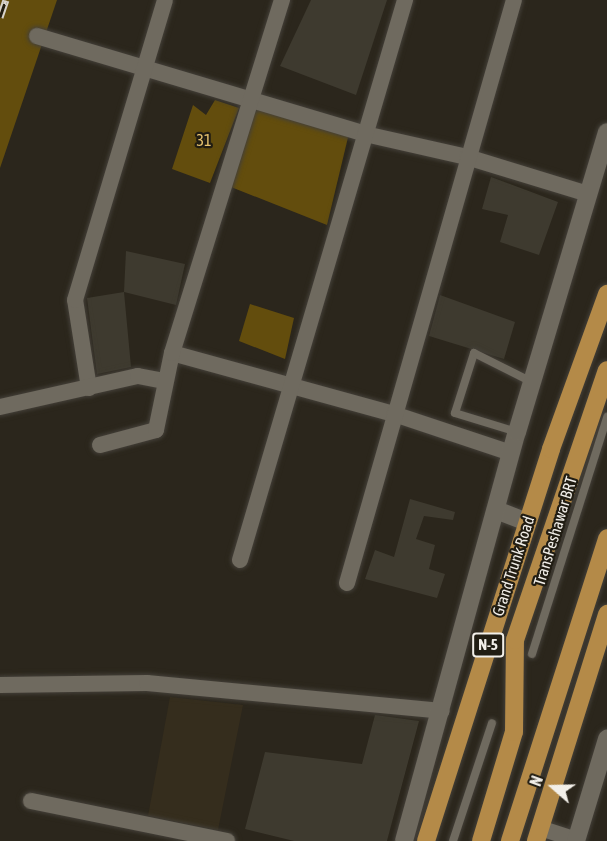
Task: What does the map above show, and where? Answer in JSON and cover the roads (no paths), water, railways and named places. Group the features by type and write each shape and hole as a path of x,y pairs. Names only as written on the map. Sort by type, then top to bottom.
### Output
{"highway":[{"name":"Grand Trunk Road","path":"426,841 527,522 607,294"},
{"path":"481,841 514,732 515,640 607,370"},
{"path":"510,841 607,538"},
{"path":"538,835 607,614"}],"street":[{"path":"88,388 75,300 142,67 165,0"},
{"path":"100,445 156,430 164,381 172,353 254,99 282,0"},
{"path":"240,560 289,386 405,0"},
{"path":"347,583 467,157 514,0"},
{"path":"37,36 365,134 467,157 588,194"},
{"path":"405,841 511,453 607,132"},
{"path":"172,353 394,414 511,453"},
{"path":"0,407 138,376 164,381"},
{"path":"495,510 527,522"},
{"path":"0,685 147,683 442,711"},
{"path":"538,835 576,841 607,739"},
{"path":"30,801 227,841"}],"lane":[{"path":"517,432 455,413 474,353 532,382"},
{"name":"TransPeshawar BRT","path":"532,654 607,417"},
{"path":"453,841 492,723"}],"railway":[{"path":"0,17 6,0"}],"park label":[{"name":"31","path":"204,140"}]}
